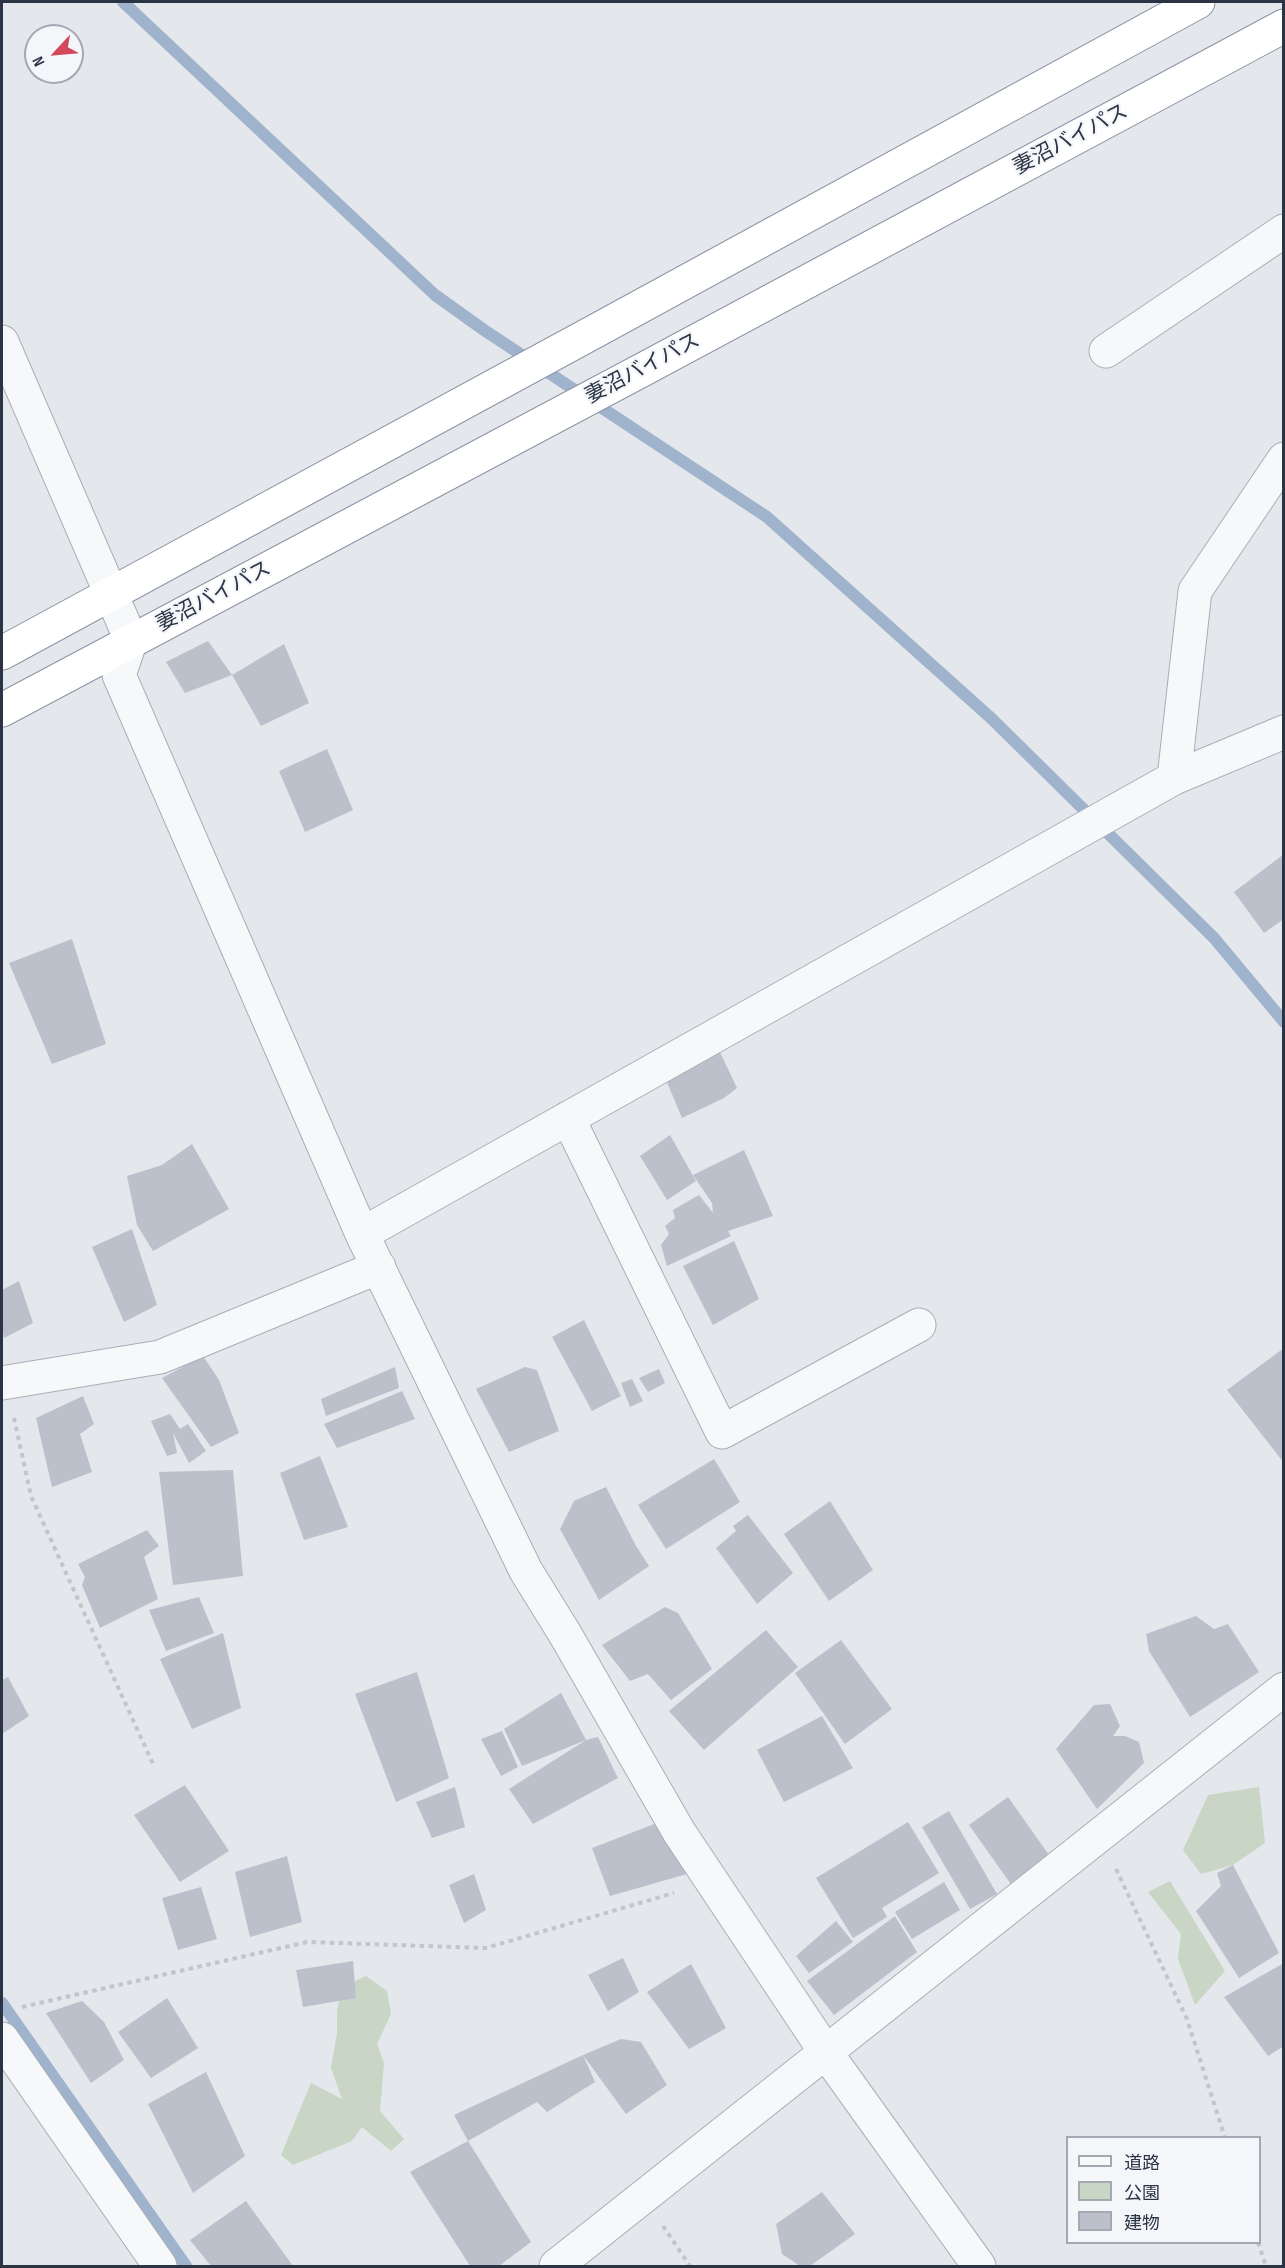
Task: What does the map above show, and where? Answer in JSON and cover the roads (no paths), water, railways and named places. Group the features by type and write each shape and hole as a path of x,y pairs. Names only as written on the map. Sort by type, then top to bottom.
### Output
{"highway":[{"path":"2,653 1198,2"},
{"name":"妻沼バイパス","path":"2,710 1284,26"}],"street":[{"path":"1106,351 1284,231"},
{"path":"2,342 131,640 119,675 362,1234 526,1571 679,1832 827,2054 979,2266"},
{"path":"1174,778 1195,591 1284,459"},
{"path":"362,1234 1118,808 1174,778 1284,732"},
{"path":"568,1118 722,1432 919,1326"},
{"path":"4,1382 160,1357 378,1267"},
{"path":"556,2266 827,2054 1284,1689"},
{"path":"7,2024 160,2266"}],"waterway":[{"path":"123,2 435,295 484,330 767,517 992,719 1214,938 1284,1022"},
{"path":"2,2003 186,2266"}]}
